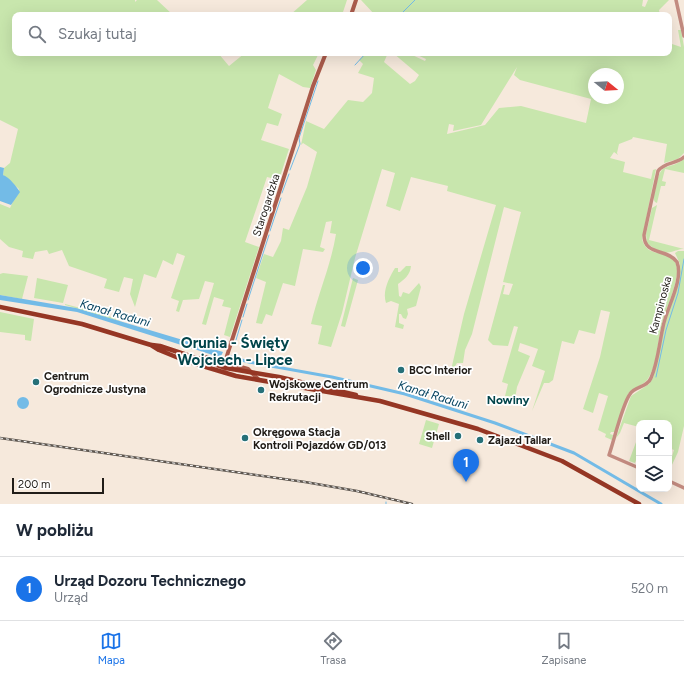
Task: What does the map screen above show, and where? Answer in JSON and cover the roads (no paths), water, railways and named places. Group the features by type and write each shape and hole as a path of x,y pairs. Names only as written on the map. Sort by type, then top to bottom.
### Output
{"main road":[{"path":"352,12 356,0"},
{"name":"Starogardzka","path":"225,362 313,86 325,56"},
{"path":"0,307 82,324 151,345 160,346 226,368 350,393 478,429 545,454 580,470 639,504"},
{"path":"151,345 159,350 186,361 259,380 350,396 359,396"},
{"path":"186,361 204,356 250,370 259,380"}],"street":[{"path":"676,0 684,36"},
{"name":"Kampinoska","path":"636,467 609,455 629,395 646,385 651,378 658,357 663,325 674,294 678,271 677,262 669,255 649,248 645,242 644,235 658,171 663,166 679,161 684,157"},
{"path":"672,482 684,488"}],"water":[{"path":"0,167 4,168 3,175 15,185 20,192 11,205 0,201"},
{"path":"0,295 76,308 223,352 221,356 216,356 77,312 0,300"},
{"path":"21,397 25,397 29,403 25,409 21,409 17,405 17,401"}],"waterway":[{"path":"403,12 415,0"},
{"path":"355,65 363,56"},
{"path":"290,170 300,144 299,138 318,81"},
{"path":"282,193 289,174"},
{"path":"270,231 281,198"},
{"path":"248,300 269,235"},
{"path":"656,377 666,330 678,293 684,259"},
{"path":"243,317 247,304"},
{"path":"236,340 242,320"},
{"name":"Kanał Raduni","path":"231,357 249,362 332,377 405,394 495,423 574,453 661,504"}],"railway":[{"path":"0,438 305,482 357,491 412,504"}],"place":[{"name":"BCC Interior","path":"401,370"},
{"name":"Centrum Ogrodnicze Justyna","path":"36,382"},
{"name":"Wojskowe Centrum Rekrutacji","path":"261,390"},
{"name":"Shell","path":"458,436"},
{"name":"Okręgowa Stacja Kontroli Pojazdów GD/013","path":"245,438"},
{"name":"Zajazd Tallar","path":"480,440"},
{"name":"Urząd Dozoru Technicznego","path":"466,482"}],"district":[{"name":"Orunia - Święty Wojciech - Lipce","path":"235,352"},
{"name":"Nowiny","path":"508,400"}]}
